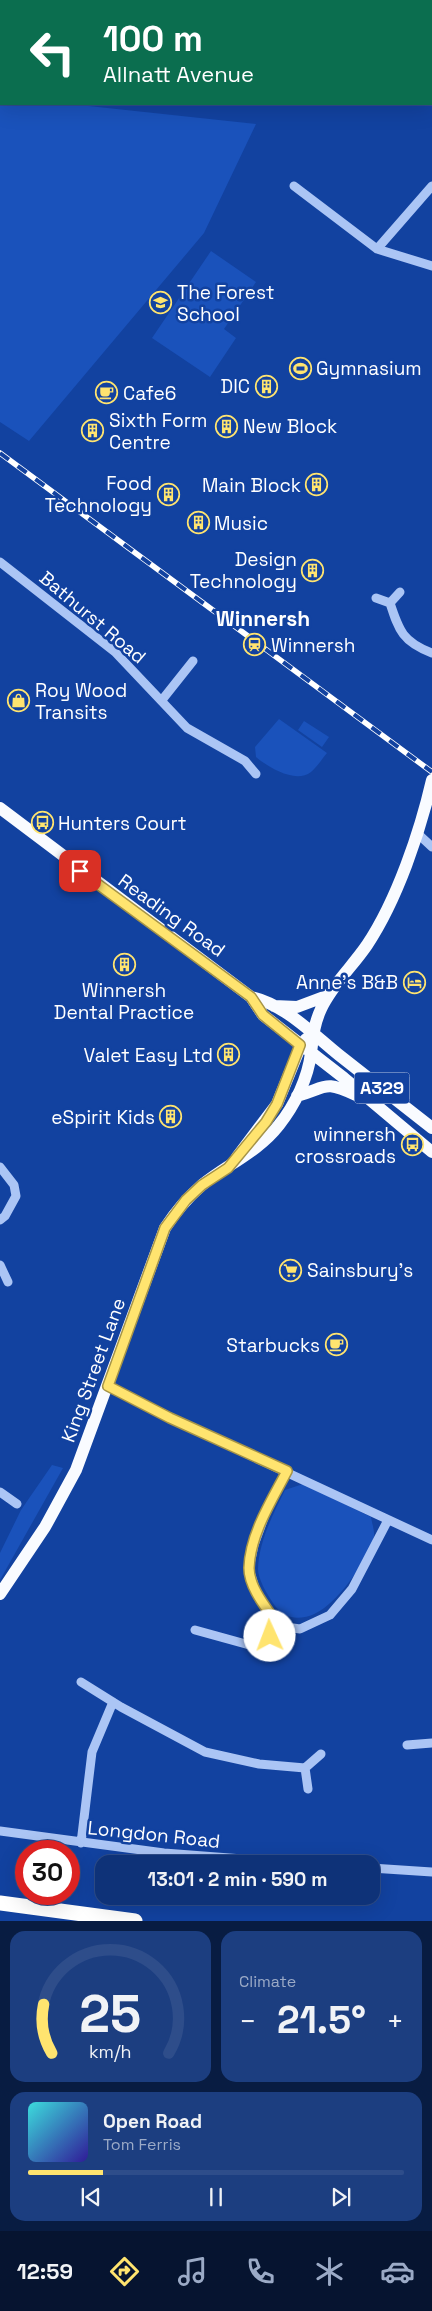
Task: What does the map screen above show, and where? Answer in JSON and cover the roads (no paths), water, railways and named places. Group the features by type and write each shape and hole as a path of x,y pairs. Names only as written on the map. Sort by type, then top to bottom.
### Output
{"highway":[{"path":"0,1903 134,1921"}],"main road":[{"path":"312,1033 328,995 367,946 381,921 417,833 432,780"},
{"name":"Reading Road","path":"0,808 82,872 251,997 274,1006 312,1033 432,1128"},
{"path":"274,1006 297,1007 328,995"},
{"name":"Reading Road","path":"251,997 263,1015 372,1101 432,1152"},
{"name":"King Street Lane","path":"228,1168 277,1104 300,1045 312,1033"},
{"name":"King Street Lane","path":"0,1594 45,1527 76,1470 165,1228 186,1200 206,1182 254,1150 274,1132 290,1111 311,1053 312,1033"},
{"path":"297,1096 322,1086 333,1085 372,1101"}],"street":[{"path":"294,186 376,249 432,266"},
{"path":"376,249 432,186"},
{"name":"Bathurst Road","path":"0,562 115,652 187,728 245,761 256,774"},
{"path":"390,603 400,592"},
{"path":"376,598 390,603"},
{"path":"390,603 398,628 414,646 432,653"},
{"path":"162,700 193,662"},
{"path":"417,833 432,847"},
{"path":"0,1167 14,1185 16,1196 5,1216 0,1220"},
{"path":"0,1266 8,1282"},
{"path":"108,1386 178,1422 432,1540"},
{"path":"287,1471 265,1515 254,1545 249,1569 257,1594 274,1619 286,1627 300,1629 330,1614 352,1589 388,1520"},
{"path":"0,1492 17,1504"},
{"path":"195,1630 253,1646 270,1636 274,1619"},
{"path":"81,1682 113,1702 205,1752 259,1764 305,1768 321,1754"},
{"path":"81,1843 92,1752 113,1702"},
{"path":"407,1745 432,1743"},
{"path":"305,1768 308,1789"},
{"name":"Longdon Road","path":"0,1831 81,1843 190,1855"},
{"path":"380,1869 432,1872"}],"railway":[{"path":"0,453 432,772"}],"place":[{"name":"The Forest School","path":"161,303"},
{"name":"Gymnasium","path":"300,368"},
{"name":"DIC","path":"266,386"},
{"name":"Cafe6","path":"107,393"},
{"name":"New Block","path":"227,426"},
{"name":"Sixth Form Centre","path":"93,431"},
{"name":"Main Block","path":"317,485"},
{"name":"Food Technology","path":"168,494"},
{"name":"Music","path":"198,523"},
{"name":"Design Technology","path":"313,570"},
{"name":"Winnersh","path":"255,645"},
{"name":"Roy Wood Transits","path":"19,701"},
{"name":"Hunters Court","path":"42,823"},
{"name":"Winnersh Dental Practice","path":"124,964"},
{"name":"Anne's B&B","path":"414,982"},
{"name":"Valet Easy Ltd","path":"229,1055"},
{"name":"eSpirit Kids","path":"171,1117"},
{"name":"winnersh crossroads","path":"412,1145"},
{"name":"Sainsbury's","path":"291,1270"},
{"name":"Starbucks","path":"336,1345"}],"district":[{"name":"Winnersh","path":"263,619"}]}
